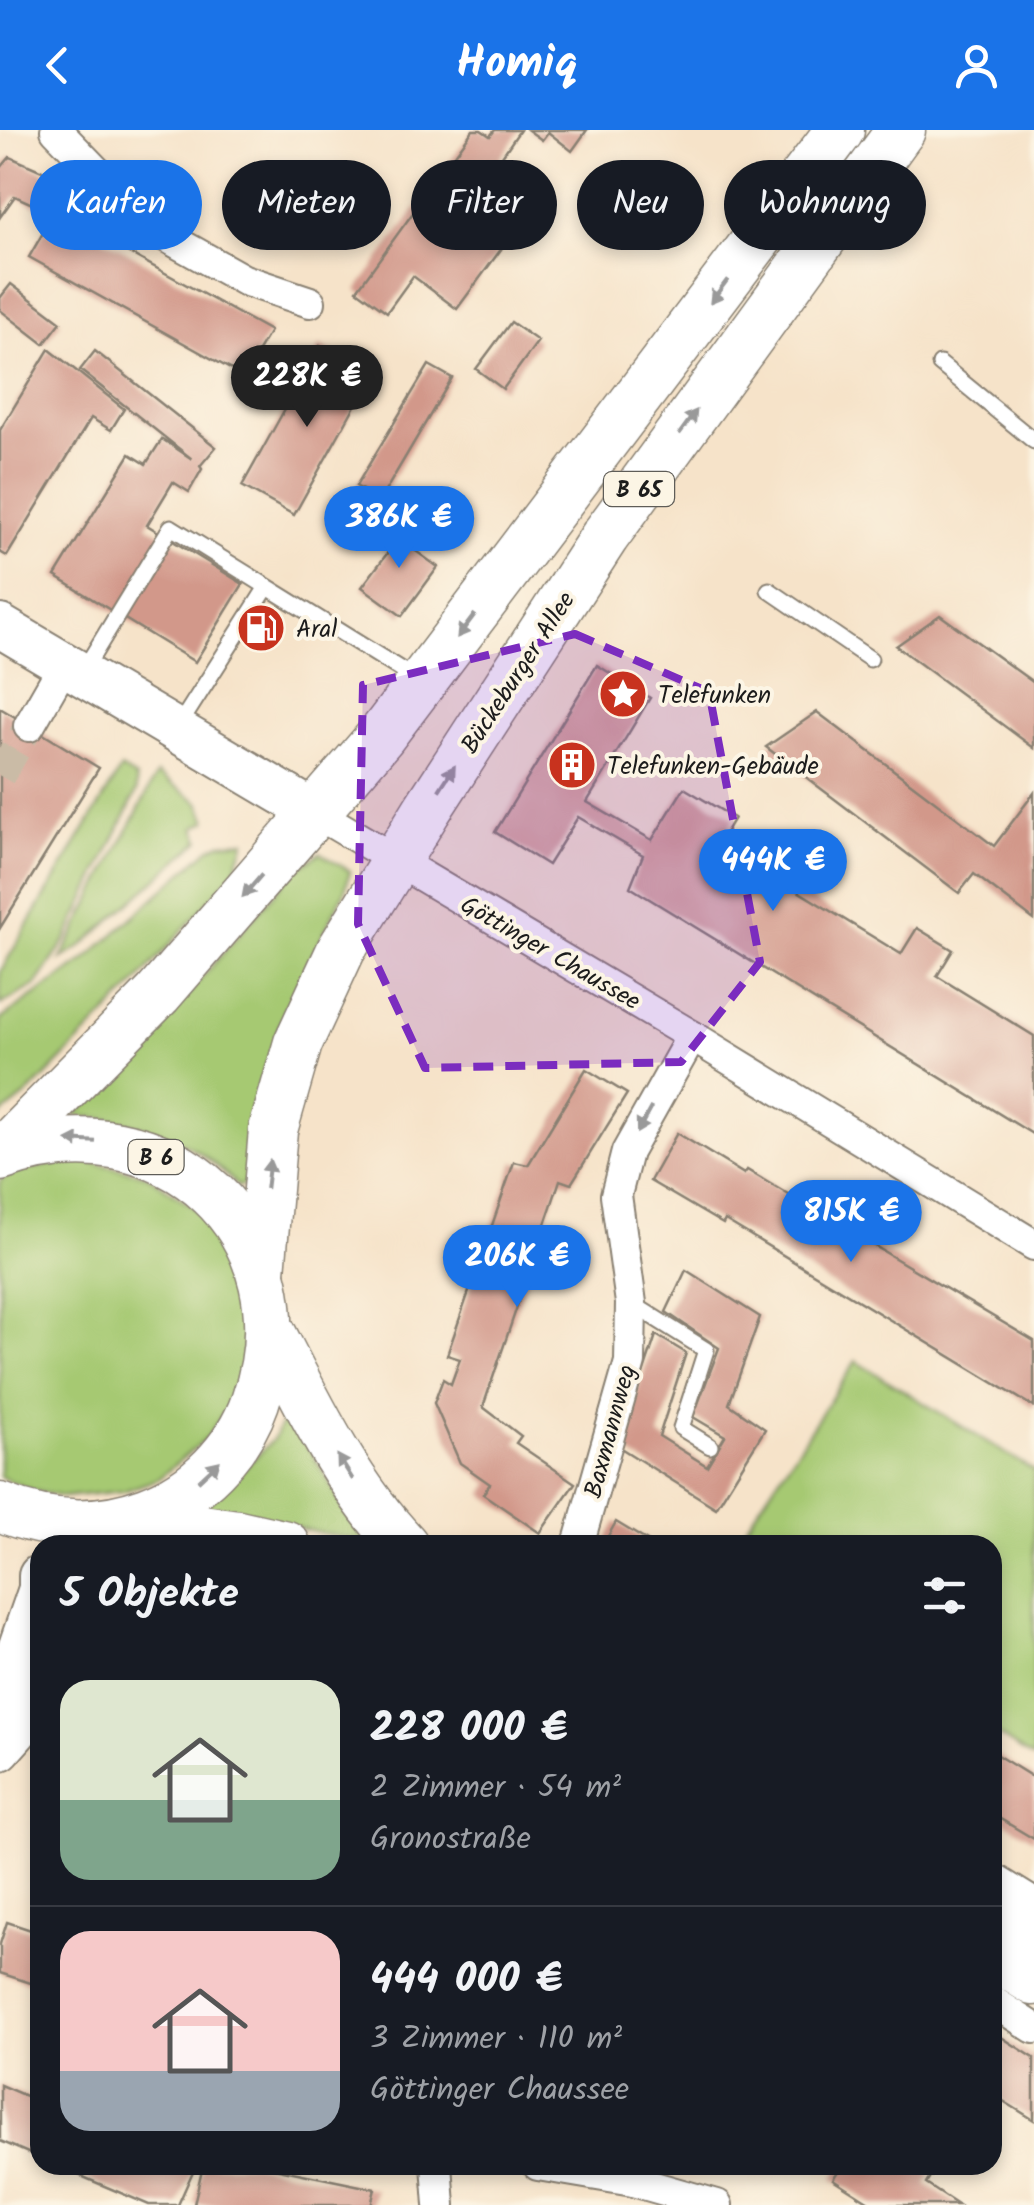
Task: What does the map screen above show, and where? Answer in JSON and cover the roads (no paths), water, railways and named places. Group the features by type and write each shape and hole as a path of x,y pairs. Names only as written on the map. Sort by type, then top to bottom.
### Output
{"main road":[{"name":"B 65","path":"0,1156 158,994 422,683 840,130"},
{"name":"Bückeburger Allee","path":"261,1272 273,1130 298,1044 341,950 605,536 901,130"},
{"name":"B 6","path":"0,1156 63,1140 135,1148 169,1162 200,1182 226,1208 246,1238 261,1272 271,1332 267,1368 240,1436 218,1464 190,1488 160,1506 125,1519"},
{"name":"B 6","path":"271,1332 316,1419 379,1518 395,1535"},
{"name":"B 6","path":"11,1511 73,1524 125,1519 242,1535"},
{"path":"1002,1922 1034,1942"},
{"path":"1002,1961 1034,1981"}],"street":[{"path":"56,130 151,228 244,280 310,302"},
{"name":"Göttinger Chaussee","path":"0,626 692,1036 1034,1245"},
{"path":"29,726 73,670"},
{"name":"Baxmannweg","path":"581,1535 630,1362 631,1303 616,1195 627,1152 692,1036"},
{"path":"11,1511 30,1536"},
{"path":"0,1704 30,1618"},
{"path":"0,1749 16,1731 30,1688"},
{"path":"1002,1884 1034,1904"},
{"path":"1002,2007 1034,2028"},
{"path":"438,2175 440,2205"},
{"path":"601,2175 633,2180 717,2205"}],"lane":[{"path":"940,364 1034,442"},
{"path":"73,670 171,527 422,683"},
{"path":"176,730 267,587"},
{"path":"769,590 870,660"},
{"path":"631,1303 706,1350 681,1428 710,1446"}],"tunnel":[{"path":"0,776 29,726"}],"place":[{"name":"Aral","path":"261,628"},
{"name":"Telefunken","path":"623,694"},
{"name":"Telefunken-Gebäude","path":"572,765"}]}
